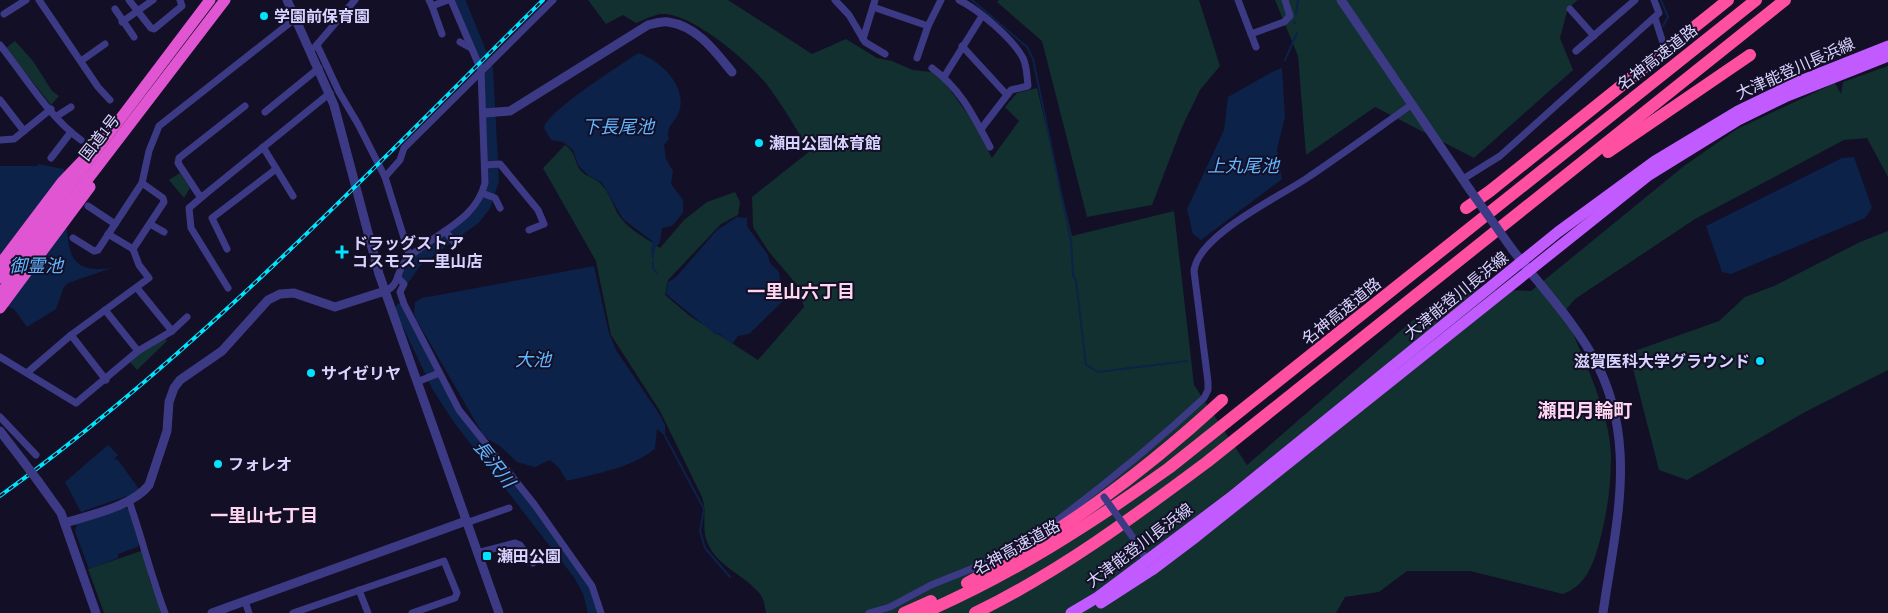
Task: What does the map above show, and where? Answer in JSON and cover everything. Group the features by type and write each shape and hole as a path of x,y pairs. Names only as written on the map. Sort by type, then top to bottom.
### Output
{"highway":[{"name":"国道1号","path":"0,294 210,0"},
{"name":"国道1号","path":"111,140 226,0"},
{"path":"1466,208 1490,191 1728,0"},
{"name":"名神高速道路","path":"923,613 990,581 1049,549 1100,517 1170,468 1756,0"},
{"path":"975,613 1056,569 1132,518 1287,400 1785,0"},
{"path":"1538,199 1750,55"},
{"path":"0,308 85,175 111,140"},
{"name":"国道1号","path":"0,278 85,175"},
{"path":"0,264 85,175"},
{"path":"904,613 1017,557 1056,532 1153,461 1222,400"}],"main road":[{"name":"大津能登川長浜線","path":"1085,613 1152,570 1525,266 1558,232 1654,161 1706,128 1800,81 1888,46"},
{"name":"大津能登川長浜線","path":"1071,613 1098,597 1145,559 1230,498 1525,266 1684,151 1738,120 1785,97 1888,56"}],"street":[{"path":"4,14 26,0"},
{"path":"39,0 98,87 110,100"},
{"path":"129,0 151,28 154,29 182,6 180,0"},
{"path":"122,22 153,0"},
{"path":"287,0 358,124 384,177 410,257"},
{"path":"314,48 355,0"},
{"path":"65,524 137,498 148,485 167,431 168,402 174,388 180,380 222,351 268,300 280,294 294,293 335,307 392,288 402,267 410,257 469,213 483,193 485,183 486,165 481,70 450,0 430,3 442,34"},
{"path":"384,177 400,160 404,148 553,0"},
{"path":"835,0 849,15 863,39 885,54"},
{"path":"918,58 928,26 941,0"},
{"path":"959,0 982,16 1017,49 1024,60 1028,86 1011,90 981,129"},
{"path":"1238,0 1256,47"},
{"path":"1252,34 1284,22 1290,16 1285,0"},
{"path":"1341,0 1470,190 1512,249 1568,319 1597,365 1615,409 1620,431 1622,472 1603,613"},
{"path":"1576,51 1635,0"},
{"path":"1463,179 1500,156 1660,14 1654,0"},
{"path":"863,39 874,3 928,26"},
{"path":"115,9 122,22 134,37"},
{"path":"1570,9 1594,36"},
{"path":"944,77 982,16"},
{"path":"73,238 94,251 98,250 142,183 149,151 160,126 296,18"},
{"path":"1655,18 1663,43"},
{"path":"484,113 510,111 648,25 667,21 694,31 713,49 732,72"},
{"path":"460,42 472,48"},
{"path":"81,61 105,44"},
{"path":"0,45 56,116 81,140"},
{"path":"962,46 1007,95"},
{"path":"314,48 319,68 330,93 385,291 497,612"},
{"path":"265,112 319,68"},
{"path":"932,68 944,77 974,115 990,147"},
{"path":"228,288 191,228 189,208 330,93"},
{"path":"0,100 24,131"},
{"path":"868,613 890,607 931,585 1006,556 1098,491 1153,445 1204,398 1208,390 1194,271 1195,263 1200,255 1238,221 1308,178 1411,105"},
{"path":"203,196 199,195 178,163 178,158 245,106"},
{"path":"56,116 71,107"},
{"path":"0,140 14,139 51,109"},
{"path":"51,158 56,146 71,132"},
{"path":"262,148 293,196"},
{"path":"486,165 500,164 538,210 544,224 528,230"},
{"path":"227,249 212,218 276,169"},
{"path":"133,249 164,202 163,198 142,183"},
{"path":"483,193 494,198 500,208"},
{"path":"88,206 115,224"},
{"path":"150,224 164,232"},
{"path":"445,231 454,241"},
{"path":"28,372 71,335 149,278 139,265 133,249 108,234"},
{"path":"398,278 404,284 400,292 404,304 460,410 534,504 592,586 601,613"},
{"path":"136,288 172,332"},
{"path":"105,310 138,351"},
{"path":"0,357 28,372 76,403 106,380 138,351 172,332 186,317"},
{"path":"71,335 106,380"},
{"path":"417,382 439,373"},
{"path":"0,417 36,455"},
{"path":"0,431 56,504 65,524 96,613"},
{"path":"1098,491 1139,546 1152,570"},
{"path":"129,501 145,545 152,577 165,613"},
{"path":"212,613 509,508"},
{"path":"477,553 515,542 520,545 533,563"},
{"path":"294,613 444,561 457,593 455,598 412,613"},
{"path":"359,590 368,613"},
{"path":"245,602 249,613"}],"green space":[{"path":"588,0 728,0 812,54 846,39 877,58 892,61 913,70 932,72 943,80 972,120 992,158 1019,121 1005,107 1017,93 1037,88 1072,236 1174,211 1194,385 1247,465 1429,306 1454,288 1531,291 1684,166 1737,129 1835,83 1841,94 1843,82 1888,66 1888,177 1867,138 1844,140 1695,219 1575,299 1564,312 1601,403 1610,440 1611,457 1607,510 1595,557 1588,573 1578,585 1563,594 1470,571 1407,571 1379,592 1345,597 1336,613 766,613 760,594 748,582 726,566 709,546 704,528 704,503 702,497 660,411 611,335 596,261 543,168 565,145 573,154 581,171 603,186 622,219 632,229 660,248 684,220 707,202 735,192 740,202 738,215 721,224 668,280 665,295 690,316 758,360 804,307 797,285 769,252 753,227 752,197 810,151 779,101 760,76 734,52 703,29 673,15 661,14 636,23 623,15 606,24"},
{"path":"999,0 1199,0 1220,66 1200,90 1182,127 1152,205 1087,217 1042,41 997,2"},
{"path":"1275,0 1578,0 1568,8 1560,38 1573,70 1474,158 1375,107 1306,155 1298,56"},
{"path":"15,41 33,61 52,91 59,96 51,105 6,48"},
{"path":"180,173 190,188 184,198 169,180"},
{"name":"滋賀医科大学グラウンド","path":"1888,231 1888,370 1805,412 1687,480 1659,470 1629,353 1719,321 1745,297 1774,286 1860,242"},
{"path":"165,338 167,341 137,370 130,362 140,353"},
{"path":"144,550 149,578 162,613 104,613 88,569"}],"water":[{"name":"下長尾池","path":"638,53 655,62 670,75 676,84 681,102 679,112 668,131 669,139 664,145 666,159 673,171 671,184 683,200 683,213 672,226 662,228 660,242 655,248 653,262 651,253 652,241 623,219 602,183 589,176 578,165 573,150 563,142 551,140 544,128 548,120 571,100"},
{"name":"上丸尾池","path":"1282,68 1285,117 1277,149 1282,179 1201,240 1193,234 1187,209 1224,130 1228,97"},
{"path":"1854,157 1872,208 1865,218 1731,274 1722,272 1706,226 1842,158"},
{"name":"御霊池","path":"38,164 64,169 65,228 73,258 83,266 100,269 112,268 68,283 64,287 56,309 27,327 14,309 0,304 0,166 38,166"},
{"path":"737,217 747,218 747,226 768,255 770,263 779,272 783,301 749,334 738,336 732,344 718,333 716,335 666,294 668,282 676,277 717,230"},
{"name":"大池","path":"594,266 609,333 616,350 660,415 665,425 665,436 657,429 655,449 624,466 567,481 559,468 550,460 535,467 517,462 482,433 416,319 414,313 415,302 422,298"},
{"path":"108,445 118,455 114,459 118,460 139,489 133,494 81,512 65,482"},
{"path":"124,507 129,510 139,542 138,547 118,554 118,558 89,569 75,532 77,524"}],"waterway":[{"name":"長沢川","path":"405,277 416,261 474,219 485,205 493,180 487,69 459,0"},
{"path":"972,0 1027,47 1033,59 1071,241 1073,275 1076,281 1086,365 1098,372 1187,361"},
{"path":"1296,14 1298,0"},
{"path":"1661,0 1668,17 1663,26"},
{"path":"1285,60 1297,33"},
{"path":"653,262 653,268 657,273"},
{"name":"長沢川","path":"401,309 438,387 459,419 579,574 589,592 594,613"},
{"path":"665,436 704,509 700,531 705,548 730,577"}],"railway":[{"path":"0,496 144,382 213,321 347,195 543,0"}],"place":[{"name":"学園前保育園","path":"264,16"},
{"name":"瀬田公園体育館","path":"759,143"},
{"name":"ドラッグストア コスモス 一里山店","path":"342,252"},
{"name":"滋賀医科大学グラウンド","path":"1760,361"},
{"name":"サイゼリヤ","path":"311,373"},
{"name":"フォレオ","path":"218,464"},
{"name":"瀬田公園","path":"487,556"}],"district":[{"name":"一里山六丁目","path":"801,292"},
{"name":"瀬田月輪町","path":"1585,410"},
{"name":"一里山七丁目","path":"264,516"}]}
